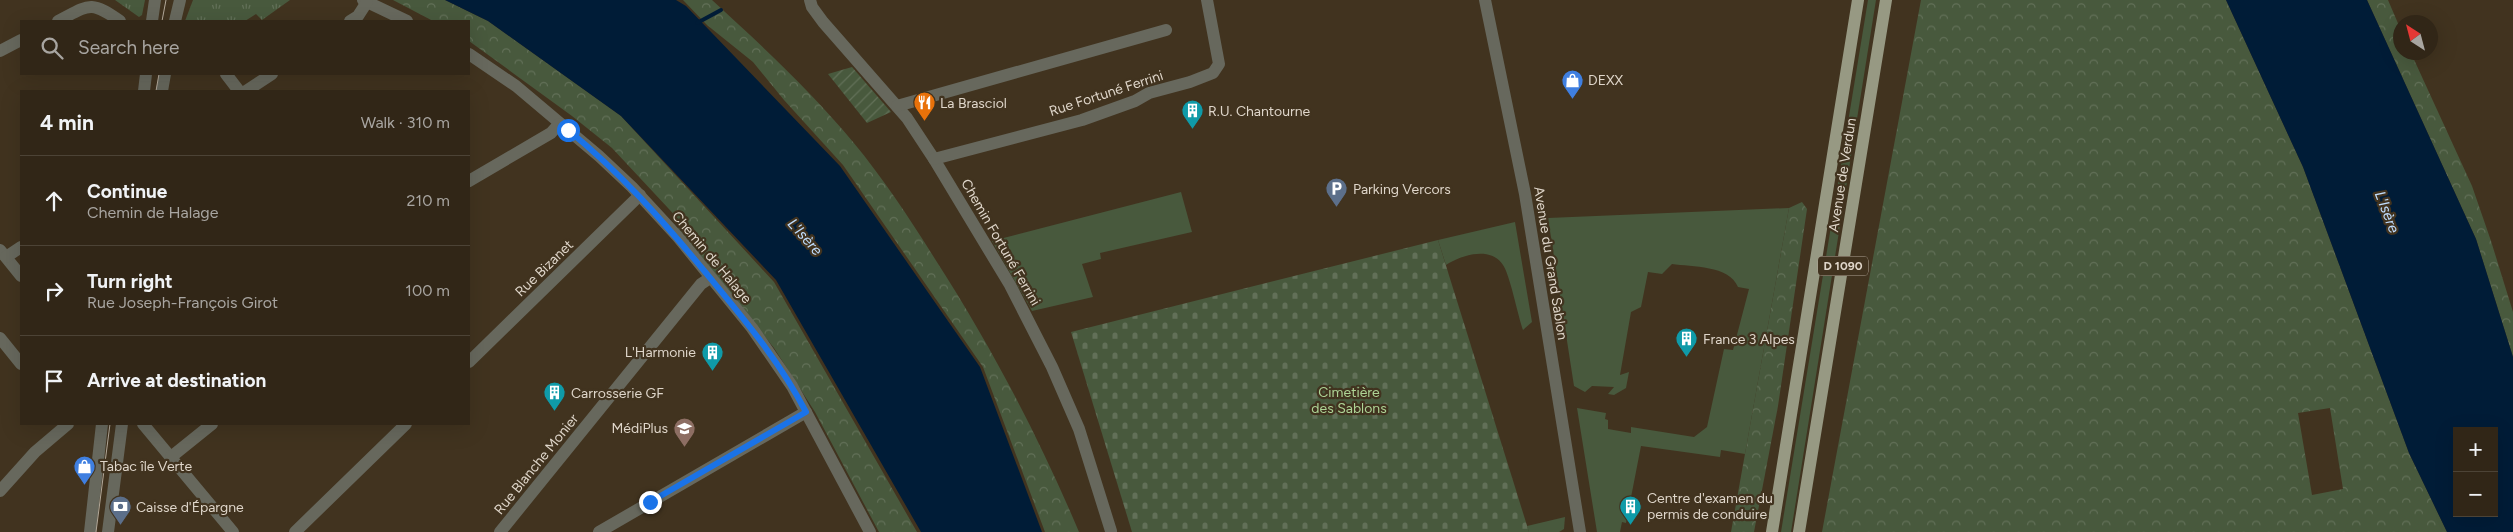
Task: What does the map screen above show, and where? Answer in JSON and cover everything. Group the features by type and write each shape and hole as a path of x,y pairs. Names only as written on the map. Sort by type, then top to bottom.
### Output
{"main road":[{"name":"Avenue de Verdun","path":"1772,532 1858,0"},
{"name":"Avenue de Verdun","path":"1799,532 1886,0"}],"street":[{"path":"152,20 155,0"},
{"path":"174,20 180,0"},
{"name":"Chemin Fortuné Ferrini","path":"810,0 812,7 823,22 897,106 934,159 1010,285 1052,367 1079,429 1111,531"},
{"name":"Rue Fortuné Ferrini","path":"934,159 1082,120 1135,101 1149,93 1190,82 1212,73 1219,64 1207,0"},
{"name":"Avenue du Grand Sablon","path":"1485,0 1525,194 1580,532"},
{"path":"352,20 358,16 365,1 405,20"},
{"path":"60,20 89,6 102,8 119,20"},
{"path":"897,106 1166,30"},
{"path":"0,51 20,41"},
{"name":"Chemin de Halage","path":"470,55 516,86 599,156 640,196 710,278 770,352 792,386 870,532"},
{"path":"144,90 146,75"},
{"path":"162,90 165,75"},
{"path":"227,75 238,90"},
{"path":"248,90 270,75"},
{"path":"470,180 551,133 559,124"},
{"name":"Rue Bizanet","path":"470,361 640,196"},
{"path":"20,247 3,254 20,275"},
{"name":"Rue Blanche Monier","path":"500,532 701,284 710,278"},
{"path":"0,338 20,363"},
{"path":"599,532 806,412"},
{"path":"0,491 35,452 67,425"},
{"path":"90,532 102,425"},
{"path":"108,532 122,425"},
{"path":"143,425 233,532"},
{"path":"171,457 211,425"},
{"path":"295,532 405,425"}],"green space":[{"path":"115,0 145,0 142,15 139,17"},
{"path":"193,0 290,0 262,20 256,14 247,20 185,20"},
{"path":"393,0 445,0 488,21 621,116 774,282 917,532 879,532 815,412 774,348 678,228 682,223 612,148 572,116 470,42 470,20 431,20"},
{"path":"683,0 712,0 803,86 837,123 875,170 926,244 976,325 1031,427 1079,532 1045,532 983,367 843,165 784,100 753,62 707,25"},
{"path":"1868,0 1876,0 1791,532 1781,532"},
{"path":"1921,0 2226,0 2303,167 2409,453 2447,532 1822,532","holes":["2330,408 2343,489 2312,495 2298,413"]},
{"path":"2367,0 2388,0 2394,15 2393,57"},
{"path":"2394,60 2414,60 2472,186 2513,312 2513,357 2476,239"},
{"path":"852,67 891,112 867,123 828,74"},
{"path":"1181,192 1192,232 1100,253 1101,259 1082,264 1093,297 1032,311 992,241"},
{"path":"1802,202 1807,209 1778,406 1754,532 1731,532 1789,208"},
{"path":"1789,208 1745,454 1721,450 1720,457 1641,446 1626,523 1622,522 1620,532 1597,532 1577,408 1606,413 1605,419 1608,420 1608,429 1631,433 1631,427 1694,437 1707,427 1724,349 1733,350 1749,289 1738,287 1727,275 1709,268 1672,264 1662,274 1648,272 1641,307 1631,312 1620,375 1629,372 1626,388 1614,395 1608,394 1614,387 1592,386 1585,392 1574,386 1548,218"},
{"path":"1515,222 1532,322 1523,330 1506,270 1498,259 1484,254 1476,254 1460,258 1446,265 1438,240"},
{"name":"Cimetière des Sablons","path":"1438,240 1529,532 1132,532 1071,332"},
{"path":"1565,517 1564,529 1559,532 1529,532 1527,526"}],"water":[{"name":"L'Isère","path":"445,0 676,0 686,6 840,166 980,367 1042,532 921,532 776,280 621,116 488,21"},
{"name":"L'Isère","path":"2226,0 2367,0 2476,239 2513,357 2513,532 2447,532 2409,453 2303,167"}],"waterway":[{"path":"697,23 721,10"}],"tram line":[{"path":"162,20 166,0"},
{"path":"156,90 159,75"},
{"path":"96,532 110,425"}],"place":[{"name":"DEXX","path":"1572,99"},
{"name":"La Brasciol","path":"924,122"},
{"name":"R.U. Chantourne","path":"1192,130"},
{"name":"Parking Vercors","path":"1337,208"},
{"name":"France 3 Alpes","path":"1687,358"},
{"name":"L'Harmonie","path":"712,371"},
{"name":"Carrosserie GF","path":"555,412"},
{"name":"MédiPlus","path":"684,447"},
{"name":"Tabac île Verte","path":"84,485"},
{"name":"Centre d'examen du permis de conduire","path":"1631,525"},
{"name":"Caisse d'Épargne","path":"120,526"}],"route":[{"path":"568,130 632,187 678,237 752,328 792,386 806,412 733,456 650,502"}]}
